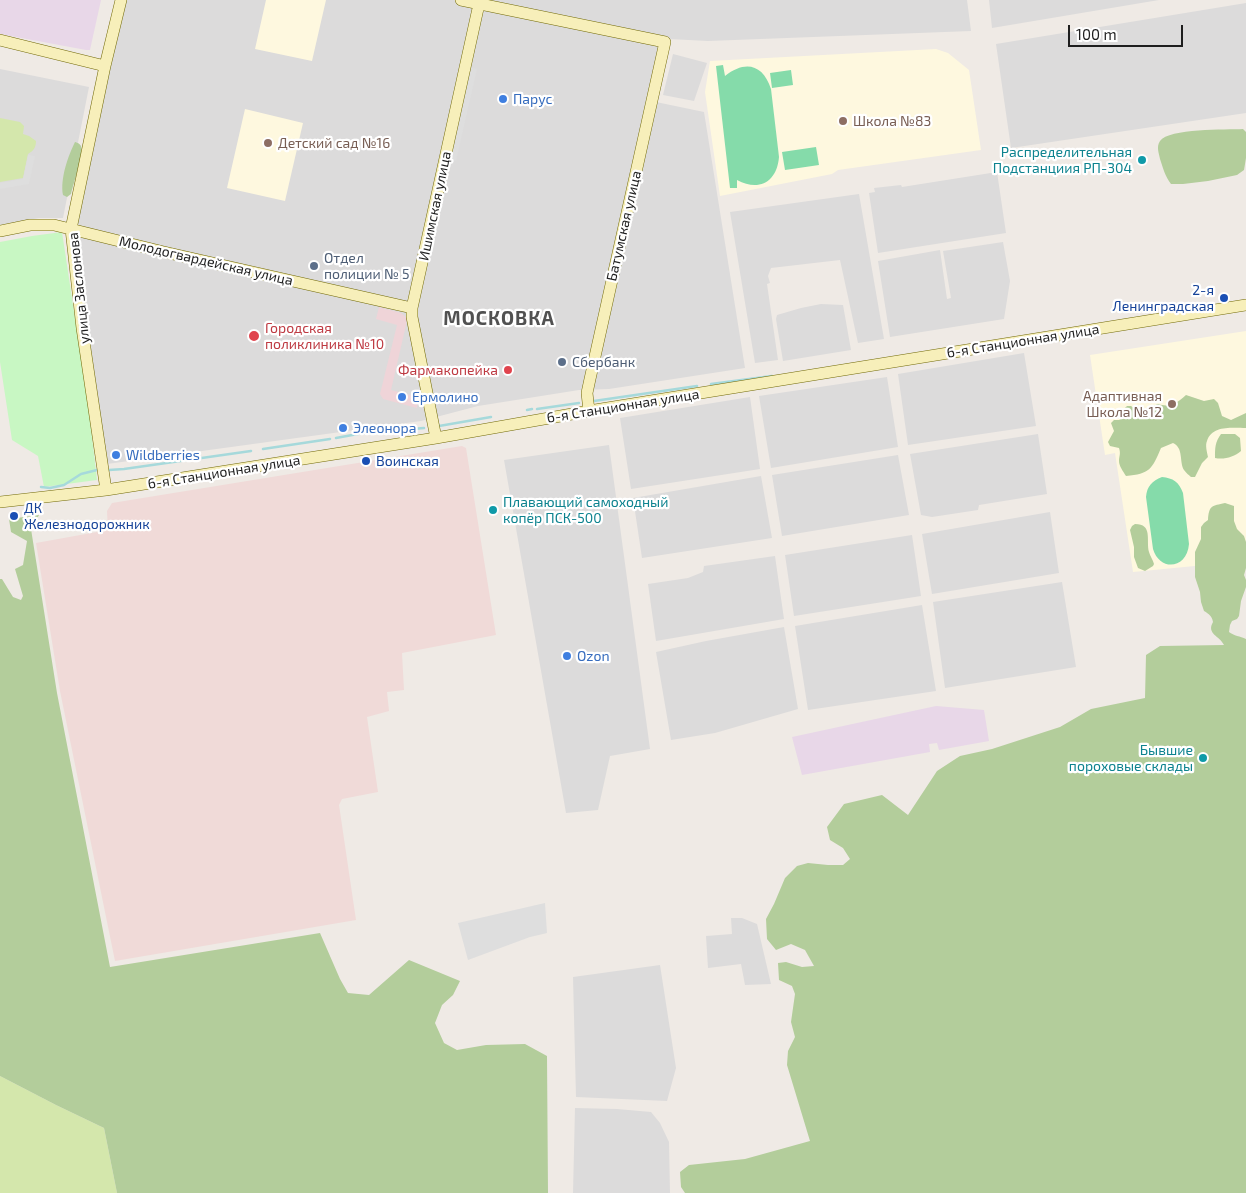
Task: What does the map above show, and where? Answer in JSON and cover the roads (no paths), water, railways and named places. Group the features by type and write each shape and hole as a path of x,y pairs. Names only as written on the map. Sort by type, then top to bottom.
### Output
{"street":[{"name":"улица Заслонова","path":"106,490 82,328 71,229 105,66 121,0"},
{"path":"461,0 479,4"},
{"name":"Батумская улица","path":"479,4 665,42 587,393 589,411"},
{"name":"Ишимская улица","path":"436,438 412,317 412,308 479,4"},
{"path":"0,40 105,66"},
{"name":"Молодогвардейская улица","path":"0,231 30,226 54,225 412,308"},
{"name":"6-я Станционная улица","path":"0,502 106,490 436,438 589,411 1246,305"}],"waterway":[{"path":"711,384 772,376"},
{"path":"594,401 697,386"},
{"path":"537,409 579,403"},
{"path":"527,410 532,409"},
{"path":"439,426 491,417"},
{"path":"336,438 363,433 424,428"},
{"path":"263,449 330,439"},
{"path":"109,470 251,451"},
{"path":"41,487 50,488 64,485 81,474 97,470"}],"place":[{"name":"Парус","path":"503,99"},
{"name":"Школа №83","path":"843,121"},
{"name":"Детский сад №16","path":"268,143"},
{"name":"Распределительная Подстанциия РП-304","path":"1142,160"},
{"name":"Отдел полиции № 5","path":"314,266"},
{"name":"2-я Ленинградская","path":"1224,298"},
{"name":"Городская поликлиника №10","path":"254,336"},
{"name":"Сбербанк","path":"562,362"},
{"name":"Фармакопейка","path":"508,370"},
{"name":"Ермолино","path":"402,397"},
{"name":"Адаптивная Школа №12","path":"1172,404"},
{"name":"Элеонора","path":"343,428"},
{"name":"Wildberries","path":"116,455"},
{"name":"Воинская","path":"366,461"},
{"name":"Плавающий самоходный копёр ПСК-500","path":"493,510"},
{"name":"ДК Железнодорожник","path":"14,516"},
{"name":"Ozon","path":"567,656"},
{"name":"Бывшие пороховые склады","path":"1203,758"}],"district":[{"name":"МОСКОВКА","path":"499,319"}]}
